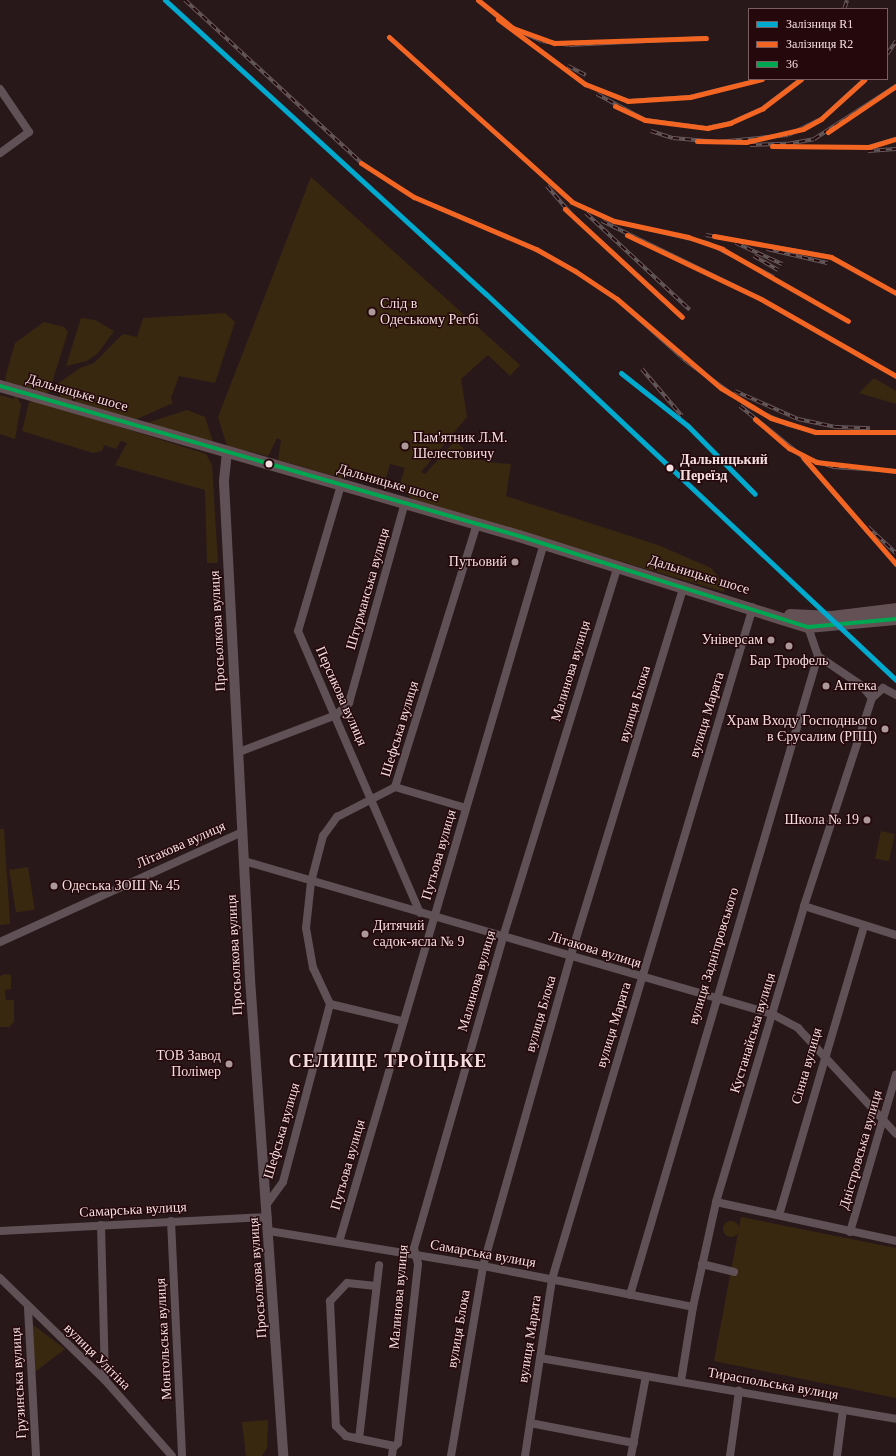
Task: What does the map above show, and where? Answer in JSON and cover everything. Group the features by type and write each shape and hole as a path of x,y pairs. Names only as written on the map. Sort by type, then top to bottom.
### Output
{"main road":[{"name":"Дальницьке шосе","path":"0,386 341,484 767,611"},
{"path":"767,611 814,617 896,609"},
{"path":"767,611 808,627 890,619"}],"street":[{"path":"0,89 29,132 0,153"},
{"name":"Просьолкова вулиця","path":"227,452 224,482 244,861 283,1456"},
{"name":"Персикова вулиця","path":"341,484 298,631 372,798 420,913"},
{"name":"Штурманська вулиця","path":"239,752 336,715 349,703 405,503"},
{"name":"Шефська вулиця","path":"267,1204 283,1182 330,1004 307,948 311,882 324,836 337,818 372,798 396,787 477,524"},
{"name":"Путьова вулиця","path":"339,1242 402,1021 435,918 544,544"},
{"name":"Малинова вулиця","path":"392,1456 394,1446 398,1443 416,1256 414,1248 503,937 618,566"},
{"name":"вулиця Блока","path":"451,1456 483,1266 571,955 684,586"},
{"name":"вулиця Марата","path":"524,1456 552,1279 753,607"},
{"path":"808,627 818,656 861,685 872,698 883,688 896,695"},
{"name":"вулиця Задніпровського","path":"630,1295 715,999 818,656"},
{"name":"Кустанайська вулиця","path":"681,1382 693,1307 716,1202 804,906 872,698"},
{"path":"396,787 466,808"},
{"name":"Літакова вулиця","path":"0,942 243,832"},
{"name":"Літакова вулиця","path":"244,861 435,918 571,955 715,999 772,1014 798,1028 824,1054 896,1134"},
{"path":"804,906 896,935"},
{"name":"Сінна вулиця","path":"779,1215 824,1054 864,926"},
{"path":"330,1004 402,1021"},
{"name":"Дністровська вулиця","path":"850,1232 896,1075"},
{"path":"716,1202 896,1241"},
{"name":"Самарська вулиця","path":"0,1231 268,1216"},
{"name":"Монгольська вулиця","path":"171,1221 182,1456"},
{"path":"101,1225 105,1380"},
{"name":"Самарська вулиця","path":"269,1231 483,1266 693,1307"},
{"path":"702,1264 734,1272"},
{"path":"359,1438 379,1265"},
{"name":"вулиця Улітіна","path":"0,1278 28,1308 105,1380 172,1456"},
{"path":"376,1286 347,1283 330,1301 336,1426 342,1435 394,1446"},
{"name":"Грузинська вулиця","path":"28,1308 36,1456"},
{"name":"Тираспольська вулиця","path":"540,1358 896,1419"},
{"path":"631,1456 646,1376"},
{"path":"730,1456 739,1391"},
{"path":"837,1456 843,1410"},
{"path":"530,1423 634,1443"}],"shaded area":[{"path":"311,177 520,365 510,376 488,355 461,379 467,417 421,472 425,474 455,441 472,456 488,462 511,464 506,496 658,545 711,568 725,585 724,592 413,500 399,486 405,468 390,464 386,478 347,467 344,479 278,460 281,440 277,438 268,456 227,446 218,417"},
{"path":"225,313 235,322 215,383 179,376 171,398 173,403 135,420 63,400 60,396 59,383 80,368 94,363 123,334 137,337 143,318"},
{"path":"81,318 95,320 114,331 98,353 87,361 66,366"},
{"path":"44,322 64,327 68,332 49,392 45,395 7,384 5,378 15,343"},
{"path":"874,378 896,391 896,404 859,393"},
{"path":"16,394 21,405 15,439 0,434 0,395 14,399"},
{"path":"34,400 206,454 212,465 218,563 207,563 205,490 115,465 127,443 121,441 116,449 104,445 102,451 93,453 22,431 29,402"},
{"path":"187,410 205,417 213,442 147,423"},
{"path":"0,829 4,829 10,924 0,925"},
{"path":"881,831 895,834 889,861 875,858"},
{"path":"28,867 35,909 16,912 9,870"},
{"path":"5,974 11,975 11,989 5,990 6,1000 14,1000 14,1022 9,1027 0,1027 0,976"},
{"path":"741,1217 896,1248 896,1398 714,1361"},
{"path":"731,1221 737,1223 739,1229 737,1235 731,1237 725,1235 723,1229 725,1223"},
{"path":"32,1324 65,1349 35,1372"},
{"path":"268,1420 267,1448 262,1456 246,1456 242,1422"}],"railway":[{"path":"185,0 363,164 414,197 536,249 575,271 617,299 686,361 750,407 786,424 815,432 896,432"},
{"path":"478,0 503,21"},
{"path":"844,8 847,0"},
{"path":"498,19 585,84 628,101 690,97 758,80"},
{"path":"517,30 542,41 569,45 706,38"},
{"path":"389,37 572,202 614,221 708,243 774,277"},
{"path":"888,53 896,41"},
{"path":"568,66 586,75"},
{"path":"597,94 645,120 707,128 730,123 763,108 800,80"},
{"path":"651,131 673,138 718,142 788,135 821,119 864,80"},
{"path":"750,145 787,144 814,139 896,86"},
{"path":"793,147 869,147 896,139"},
{"path":"868,151 896,149"},
{"path":"547,186 573,216 682,317"},
{"path":"586,213 690,310"},
{"path":"602,221 761,299 896,376"},
{"path":"706,235 831,257 896,293"},
{"path":"736,243 782,264"},
{"path":"767,249 827,263"},
{"path":"754,256 778,270"},
{"path":"642,369 682,416"},
{"path":"621,373 688,426 755,494"},
{"path":"735,391 798,419 836,427 870,428"},
{"path":"740,406 803,457 833,467 896,471"},
{"path":"804,459 896,564"},
{"path":"868,527 896,553"}],"rail line":[{"name":"R1","path":"165,0 486,294 896,680"},
{"name":"R2","path":"478,0 513,28 554,43 706,38"},
{"name":"R2","path":"498,19 585,84 628,101 690,97 758,80"},
{"name":"R2","path":"389,37 572,202 614,221 688,237 722,249 848,321"},
{"name":"R2","path":"615,106 645,120 707,128 730,123 763,108 800,80"},
{"name":"R2","path":"697,141 746,142 803,129 821,119 864,80"},
{"name":"R2","path":"828,132 896,86"},
{"name":"R2","path":"772,146 869,147 896,139"},
{"name":"R2","path":"361,163 414,197 536,249 575,271 617,299 721,388 771,418 815,432 896,432"},
{"name":"R2","path":"565,209 682,317"},
{"name":"R2","path":"627,235 761,299 896,376"},
{"name":"R2","path":"714,236 831,257 896,293"},
{"name":"R1","path":"621,373 688,426 755,494"},
{"name":"R2","path":"755,419 789,448 816,462 896,471"},
{"name":"R2","path":"803,457 896,564"}],"transit line":[{"name":"36","path":"0,386 519,536 808,627 896,619"}],"place":[{"name":"Слід в Одеському Регбі","path":"372,312"},
{"name":"Пам'ятник Л.М. Шелестовичу","path":"405,446"},
{"name":"Дальницький Переїзд","path":"670,468"},
{"name":"Путьовий","path":"515,562"},
{"name":"Універсам","path":"771,640"},
{"name":"Бар Трюфель","path":"789,646"},
{"name":"Аптека","path":"826,686"},
{"name":"Храм Входу Господнього в Єрусалим (РПЦ)","path":"885,729"},
{"name":"Школа № 19","path":"867,820"},
{"name":"Одеська ЗОШ № 45","path":"54,886"},
{"name":"Дитячий садок-ясла № 9","path":"365,934"},
{"name":"ТОВ Завод Полімер","path":"229,1064"}],"district":[{"name":"СЕЛИЩЕ ТРОЇЦЬКЕ","path":"388,1061"}]}
